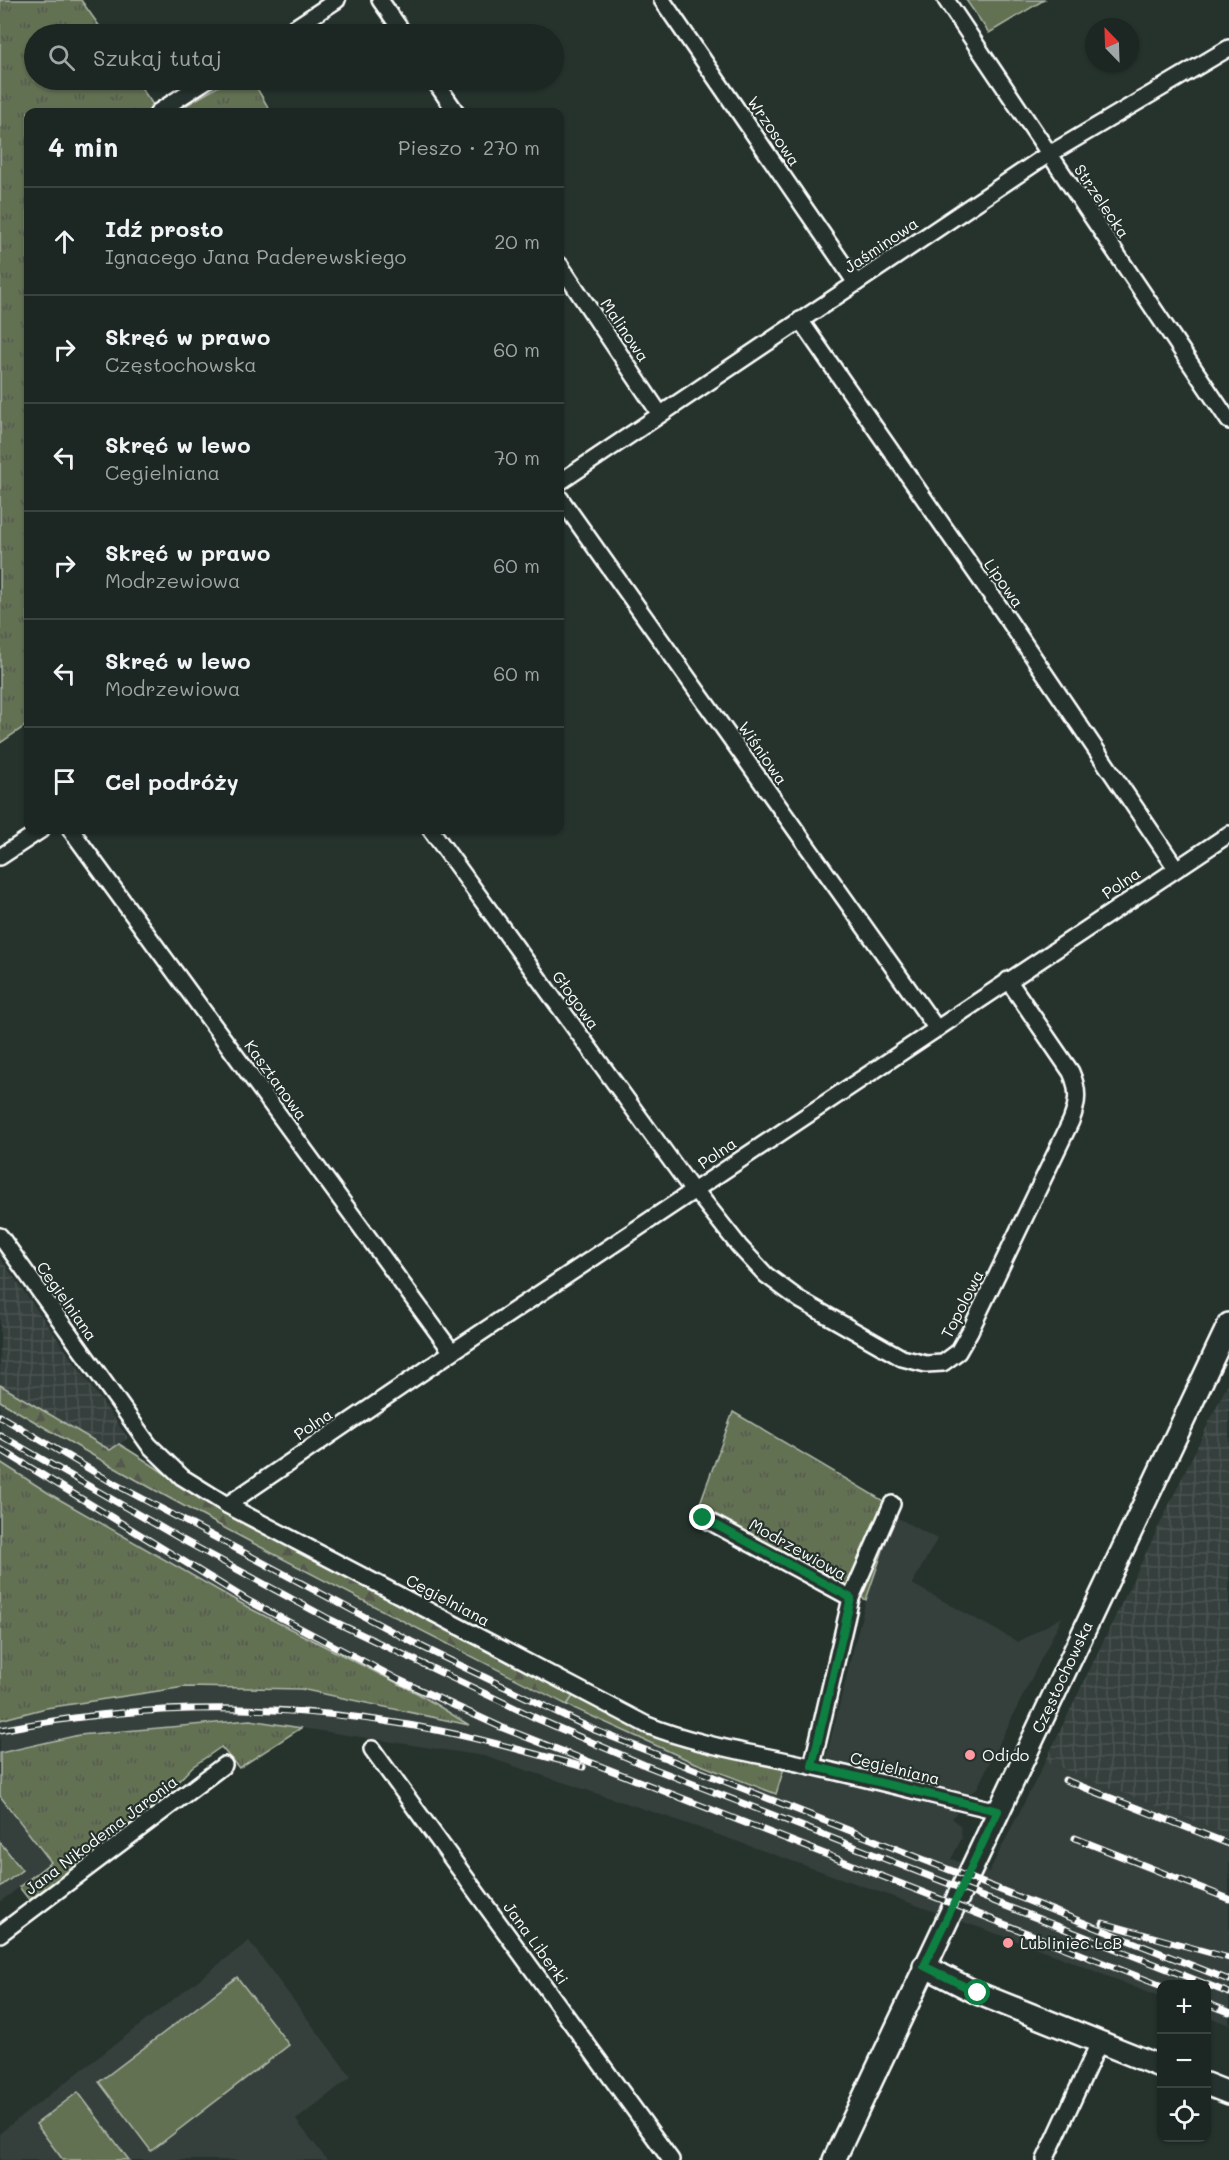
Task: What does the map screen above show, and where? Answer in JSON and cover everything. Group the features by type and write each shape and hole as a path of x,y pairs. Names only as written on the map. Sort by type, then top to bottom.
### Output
{"main road":[{"name":"Częstochowska","path":"834,2160 1229,1324"},
{"path":"924,1966 978,1993 1157,2065"},
{"path":"1211,2086 1229,2093"}],"street":[{"path":"300,24 337,0"},
{"path":"380,0 397,24"},
{"name":"Wrzosowa","path":"662,0 856,283"},
{"name":"Strzelecka","path":"946,0 1229,421"},
{"name":"Jaśminowa","path":"564,479 1049,154 1229,48"},
{"path":"164,108 192,90"},
{"path":"441,90 453,108"},
{"name":"Malinowa","path":"564,271 660,414"},
{"name":"Lipowa","path":"800,320 1003,612 1176,868"},
{"name":"Wiśniowa","path":"564,504 936,1029"},
{"path":"0,857 34,834"},
{"name":"Kasztanowa","path":"75,834 452,1352"},
{"name":"Głogowa","path":"434,834 694,1191"},
{"name":"Polna","path":"227,1505 452,1352 1229,834"},
{"name":"Topolowa","path":"694,1191 755,1265 800,1300 909,1360 935,1364 954,1356 970,1331 1066,1132 1074,1114 1077,1099 1076,1083 1071,1072 1008,980"},
{"name":"Cegielniana","path":"0,1236 149,1445 182,1477 227,1505 646,1725 692,1740 998,1811"},
{"path":"851,1598 892,1504"},
{"name":"Modrzewiowa","path":"703,1518 851,1598 812,1766"},
{"name":"Jana Liberki","path":"372,1749 671,2160"},
{"name":"Jana Nikodema Jaronia","path":"0,1934 224,1766"},
{"path":"1045,2160 1099,2043"}],"shaded area":[{"path":"0,1258 128,1438 111,1450 0,1385"},
{"path":"1229,1381 1229,1835 1045,1762"},
{"path":"0,1401 75,1446 378,1609 567,1705 688,1760 775,1794 784,1768 946,1807 957,1812 952,1818 960,1826 962,1838 951,1859 989,1872 1045,1762 1229,1835 1229,2025 1211,2018 1211,1980 1157,1980 1157,1996 1048,1952 671,1818 484,1756 250,1720 79,1735 0,1753 0,1720 46,1708 185,1687 301,1689 467,1724 419,1694 251,1609 50,1494 0,1462"},
{"path":"894,1516 937,1539 912,1584 1018,1642 1062,1617 976,1790 970,1793 826,1758 863,1611"},
{"path":"0,1796 52,1862 0,1902"},
{"path":"249,1941 351,2077 296,2120 327,2160 0,2160 0,2133"}],"green space":[{"path":"0,0 81,0 98,24 24,24 24,90 143,90 155,108 24,108 24,727 0,743"},
{"path":"966,0 1044,0 989,33"},
{"path":"212,90 258,90 269,108 182,108"},
{"path":"0,1385 110,1450 119,1444 226,1514 573,1696 567,1705 139,1482 0,1401"},
{"path":"733,1412 897,1509 866,1600 699,1506"},
{"path":"0,1462 50,1494 251,1609 419,1694 469,1725 301,1689 185,1687 46,1708 0,1720"},
{"path":"573,1696 675,1743 784,1768 776,1794 688,1760 567,1705"},
{"path":"250,1720 301,1728 239,1768 221,1747 192,1767 154,1807 30,1901 19,1887 51,1862 0,1796 0,1753 79,1735"},
{"path":"0,1842 22,1870 0,1887"},
{"path":"237,1977 289,2045 151,2151 99,2082"},
{"path":"78,2092 129,2160 63,2160 36,2124"}],"railway":[{"path":"0,1416 113,1483 414,1643 592,1729 1229,1980"},
{"path":"0,1435 181,1539 329,1619 538,1719 647,1766 1229,1993"},
{"path":"0,1449 247,1600 399,1680 503,1728 1157,1984"},
{"path":"0,1730 58,1720 174,1710 291,1711 349,1716 406,1725 479,1739 583,1767"},
{"path":"1065,1780 1229,1844"},
{"path":"1075,1838 1229,1899"},
{"path":"1103,1923 1229,1958"},
{"path":"1211,2005 1229,2012"}],"place":[{"name":"Odido","path":"970,1755"},
{"name":"Lubliniec LcB","path":"1008,1943"}],"route":[{"path":"703,1518 851,1598 812,1766 998,1811 924,1966 978,1993"}]}
